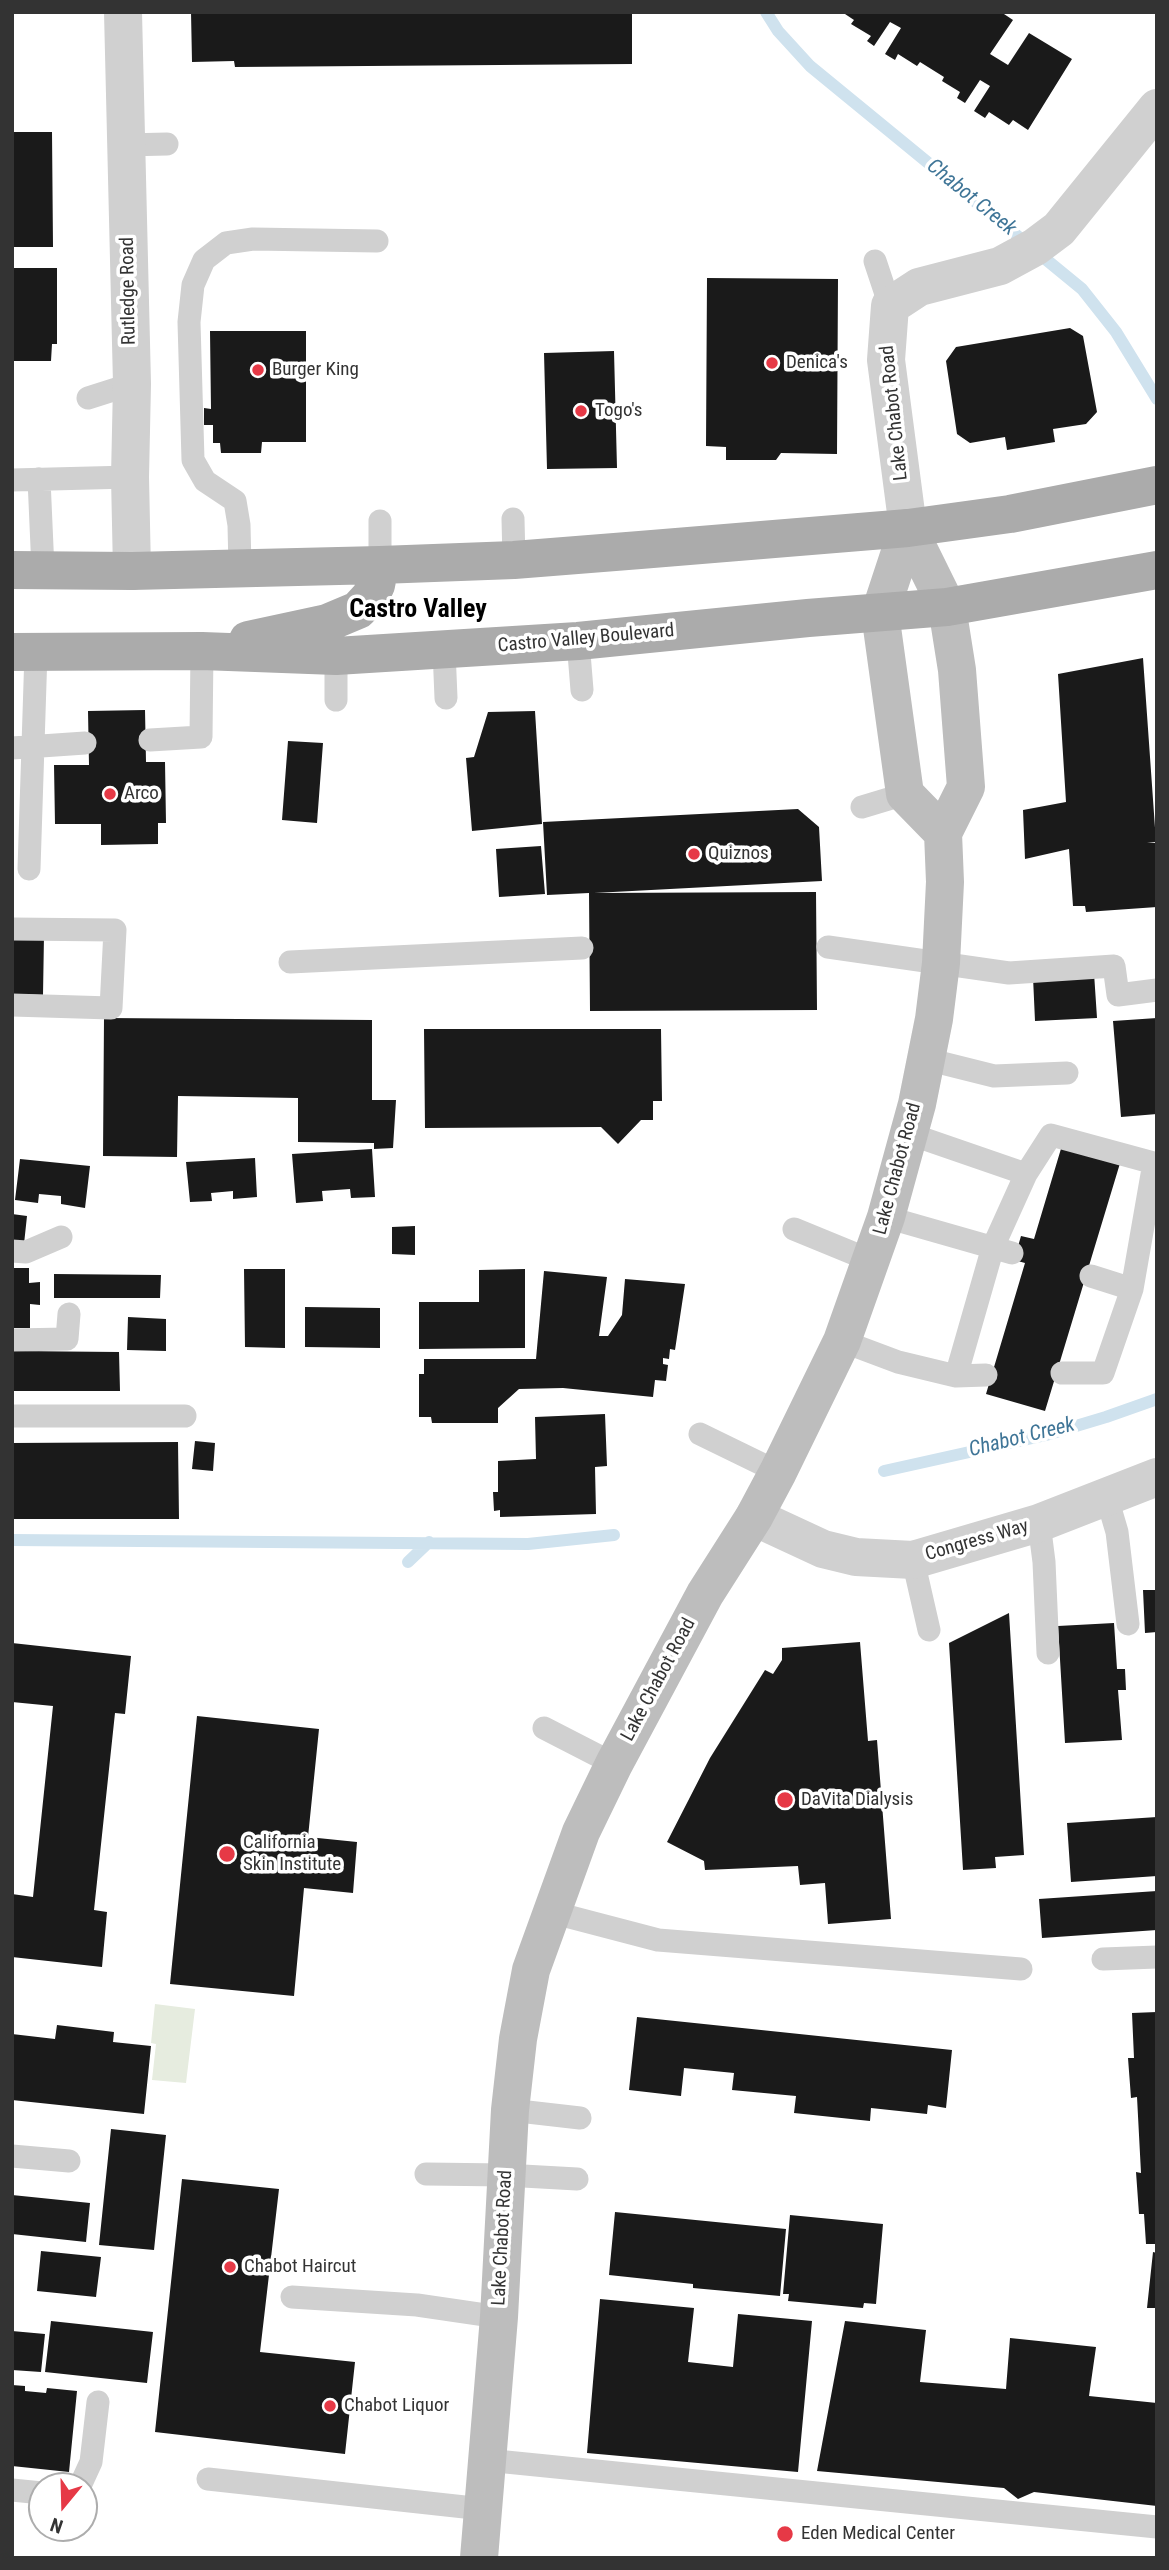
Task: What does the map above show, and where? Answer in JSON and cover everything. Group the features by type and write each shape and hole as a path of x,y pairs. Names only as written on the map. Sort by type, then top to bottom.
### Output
{"main road":[{"path":"28,570 380,565 514,559 908,528 1010,514 1157,485"},
{"name":"Lake Chabot Road","path":"479,2558 499,2317 510,2109 518,2039 531,1970 581,1832 614,1764 705,1594 754,1517 842,1341 872,1261 911,1134 941,963 945,882 943,833 966,787 957,670 947,607 908,528"},
{"name":"Lake Chabot Road","path":"905,794 880,613 908,528"},
{"path":"202,651 327,623 358,610 370,597 376,585 380,565"},
{"name":"Castro Valley Boulevard","path":"24,652 202,651 336,656 578,641 947,607 1157,570"},
{"path":"905,794 943,833"}],"street":[{"name":"Rutledge Road","path":"123,12 132,383 132,570"},
{"path":"890,306 919,287 1000,266 1035,247 1059,229 1157,108"},
{"name":"Lake Chabot Road","path":"890,306 886,360 908,528"},
{"name":"Congress Way","path":"754,1517 823,1549 856,1557 913,1560 1039,1523 1157,1477"}],"lane":[{"path":"125,145 167,144"},
{"path":"240,568 239,525 235,501 205,481 193,460 189,322 193,285 204,260 226,243 253,239 377,241"},
{"path":"875,261 890,306"},
{"path":"88,398 132,383"},
{"path":"12,480 130,477"},
{"path":"28,570 39,479"},
{"path":"513,519 514,559"},
{"path":"380,521 380,565"},
{"path":"578,641 582,690"},
{"path":"444,650 446,698"},
{"path":"150,740 201,737 202,651"},
{"path":"24,652 36,699 22,748 29,869"},
{"path":"336,656 336,700"},
{"path":"22,748 85,743"},
{"path":"862,807 905,794"},
{"path":"12,929 115,930 111,1008 12,1005"},
{"path":"828,947 1009,973 1114,966 1118,995 1157,990"},
{"path":"290,962 583,948"},
{"path":"926,1059 994,1076 1067,1073"},
{"path":"911,1134 1026,1174"},
{"path":"956,1376 1003,1250 1026,1174 1051,1135 1154,1163 1132,1289 1103,1373 1062,1373"},
{"path":"886,1217 1003,1250"},
{"path":"794,1229 872,1261"},
{"path":"12,1251 26,1252 61,1237"},
{"path":"1091,1276 1132,1289"},
{"path":"12,1340 67,1339 69,1314"},
{"path":"842,1341 898,1362 956,1376 986,1375"},
{"path":"12,1416 185,1416"},
{"path":"701,1434 778,1472"},
{"path":"1107,1498 1117,1532 1128,1624"},
{"path":"1039,1523 1044,1562 1048,1653"},
{"path":"913,1560 929,1630"},
{"path":"544,1728 614,1764"},
{"path":"551,1912 658,1940 1021,1969"},
{"path":"1103,1959 1157,1957"},
{"path":"510,2109 580,2118"},
{"path":"12,2156 69,2161"},
{"path":"426,2174 577,2179"},
{"path":"292,2297 417,2305 499,2317"},
{"path":"86,2472 91,2462 98,2402"},
{"path":"486,2460 1157,2527"},
{"path":"208,2479 483,2509"}],"shaded area":[{"path":"155,2004 195,2009 186,2083 152,2080 156,2044 151,2043"}],"building":[{"path":"191,12 632,12 632,64 235,67 234,61 192,62"},
{"path":"842,12 1001,12 1013,20 990,54 1008,65 1029,33 1072,59 1028,130 1013,120 1009,125 989,112 985,118 974,111 990,86 980,80 965,103 957,98 960,92 942,81 944,77 920,62 917,66 898,54 895,60 885,54 901,28 890,22 874,46 867,41 871,36 851,24 854,20"},
{"path":"12,132 52,132 53,247 12,247"},
{"path":"12,268 57,268 57,344 52,344 51,361 12,361"},
{"name":"Denica's","path":"707,278 838,279 837,454 781,453 776,460 726,460 726,447 706,446"},
{"path":"1070,328 1083,336 1097,412 1086,424 1053,429 1055,442 1007,450 1005,437 970,443 957,434 946,361 956,347"},
{"name":"Burger King","path":"210,331 306,331 306,442 262,442 261,453 221,453 220,443 213,443 213,425 204,425 204,408 211,409"},
{"name":"Togo's","path":"614,351 617,468 547,469 544,353"},
{"path":"1143,658 1156,842 1147,843 1157,843 1157,907 1086,912 1085,906 1073,906 1069,849 1025,859 1023,810 1066,802 1058,674"},
{"name":"Arco","path":"145,710 146,762 165,762 166,823 158,823 158,844 101,845 101,824 55,824 54,765 89,765 88,711"},
{"path":"535,711 542,824 472,831 466,758 474,757 488,712"},
{"path":"288,741 323,743 317,823 282,820"},
{"path":"798,809 819,827 822,881 594,893 816,892 817,1010 590,1011 589,893 547,895 543,822"},
{"path":"541,846 545,894 499,897 496,849"},
{"path":"12,934 44,935 43,995 12,994"},
{"path":"1094,973 1097,1018 1035,1021 1033,977"},
{"path":"104,1018 372,1020 372,1100 396,1100 393,1148 374,1149 374,1143 298,1142 298,1098 178,1096 177,1157 103,1156"},
{"path":"1157,1018 1157,1114 1121,1117 1113,1021"},
{"path":"424,1029 661,1029 662,1101 653,1101 653,1120 641,1120 618,1144 601,1127 425,1128"},
{"path":"1063,1142 1121,1160 1045,1411 986,1394 1025,1263 1014,1260 1021,1236 1034,1239"},
{"path":"372,1149 375,1197 351,1198 350,1189 322,1191 323,1201 296,1203 292,1154"},
{"path":"255,1158 257,1197 233,1199 233,1191 211,1193 212,1201 190,1202 186,1162"},
{"path":"20,1159 90,1166 85,1208 61,1204 61,1196 39,1194 38,1203 15,1200"},
{"path":"12,1214 27,1216 24,1244 12,1243"},
{"path":"415,1226 415,1255 392,1254 392,1227"},
{"path":"12,1268 29,1268 29,1283 40,1282 40,1305 30,1304 30,1328 12,1328"},
{"path":"244,1269 285,1269 285,1348 245,1347"},
{"path":"525,1269 525,1348 419,1349 419,1302 479,1302 479,1270"},
{"path":"544,1271 607,1277 599,1336 608,1336 622,1315 625,1279 685,1284 675,1350 670,1349 669,1359 663,1358 663,1364 668,1365 666,1381 655,1380 653,1397 563,1388 519,1389 498,1408 498,1423 432,1423 431,1417 419,1417 419,1374 424,1374 424,1359 536,1359"},
{"path":"54,1274 161,1275 160,1298 54,1298"},
{"path":"305,1307 380,1308 380,1348 305,1347"},
{"path":"128,1317 166,1319 166,1351 127,1350"},
{"path":"12,1351 119,1352 120,1391 12,1391"},
{"path":"605,1414 607,1466 595,1467 596,1514 500,1517 500,1510 494,1511 493,1492 498,1492 498,1461 536,1459 535,1417"},
{"path":"195,1441 215,1443 213,1471 192,1469"},
{"path":"178,1442 179,1519 12,1519 12,1443"},
{"path":"1143,1590 1157,1590 1157,1632 1145,1633"},
{"path":"1009,1613 1024,1855 995,1857 996,1868 963,1870 949,1643"},
{"path":"1114,1623 1117,1669 1125,1669 1126,1690 1118,1690 1122,1740 1065,1743 1058,1626"},
{"name":"DaVita Dialysis","path":"860,1642 868,1741 877,1740 891,1919 828,1924 825,1883 800,1885 798,1866 705,1870 704,1861 667,1842 710,1758 765,1670 773,1674 782,1660 782,1648"},
{"path":"12,1643 131,1656 125,1714 115,1713 94,1910 107,1912 102,1967 12,1957 12,1894 33,1897 53,1706 12,1702"},
{"path":"197,1716 319,1729 308,1837 357,1842 353,1893 304,1888 294,1996 170,1984"},
{"path":"1157,1817 1157,1876 1071,1882 1067,1823"},
{"path":"1157,1891 1157,1930 1042,1938 1039,1899"},
{"path":"1157,2012 1157,2244 1146,2244 1144,2214 1139,2214 1136,2172 1141,2173 1137,2097 1131,2098 1128,2058 1134,2058 1132,2013"},
{"path":"637,2017 952,2050 946,2108 928,2105 927,2114 871,2108 870,2121 794,2113 796,2096 732,2090 734,2073 684,2068 681,2096 629,2090"},
{"path":"57,2025 114,2032 113,2042 151,2046 144,2114 12,2100 12,2034 55,2039"},
{"path":"111,2129 166,2135 154,2250 99,2245"},
{"path":"182,2179 279,2189 260,2352 355,2362 345,2454 155,2432"},
{"path":"12,2195 90,2203 86,2242 12,2234"},
{"path":"615,2212 786,2229 780,2296 693,2288 693,2284 609,2275"},
{"path":"790,2215 883,2224 876,2304 864,2303 863,2308 788,2301 789,2294 783,2294"},
{"path":"41,2251 101,2257 96,2297 37,2291"},
{"path":"1153,2252 1157,2253 1157,2308 1147,2308"},
{"path":"600,2299 694,2308 688,2362 733,2367 738,2314 812,2321 798,2472 587,2453"},
{"path":"51,2321 153,2332 147,2383 45,2372"},
{"path":"845,2321 926,2330 920,2382 1006,2389 1010,2338 1096,2347 1089,2396 1157,2403 1157,2506 1034,2492 1018,2499 1004,2488 817,2471"},
{"path":"12,2331 45,2334 41,2372 12,2370"},
{"path":"12,2385 25,2386 25,2391 46,2393 47,2388 77,2391 69,2472 12,2466"}],"waterway":[{"name":"Chabot Creek","path":"766,12 778,31 810,66 1082,289 1116,332 1157,399"},
{"name":"Chabot Creek","path":"884,1471 1046,1435 1157,1399"},
{"path":"12,1540 528,1544 614,1535"},
{"path":"408,1562 429,1542"}],"place":[{"name":"Denica's","path":"772,363"},
{"name":"Burger King","path":"258,370"},
{"name":"Togo's","path":"581,411"},
{"name":"Arco","path":"110,794"},
{"name":"Quiznos","path":"694,854"},
{"name":"DaVita Dialysis","path":"785,1800"},
{"name":"California Skin Institute","path":"227,1854"},
{"name":"Chabot Haircut","path":"230,2267"},
{"name":"Chabot Liquor","path":"330,2406"},
{"name":"Eden Medical Center","path":"785,2534"}],"district":[{"name":"Castro Valley","path":"418,610"}]}
